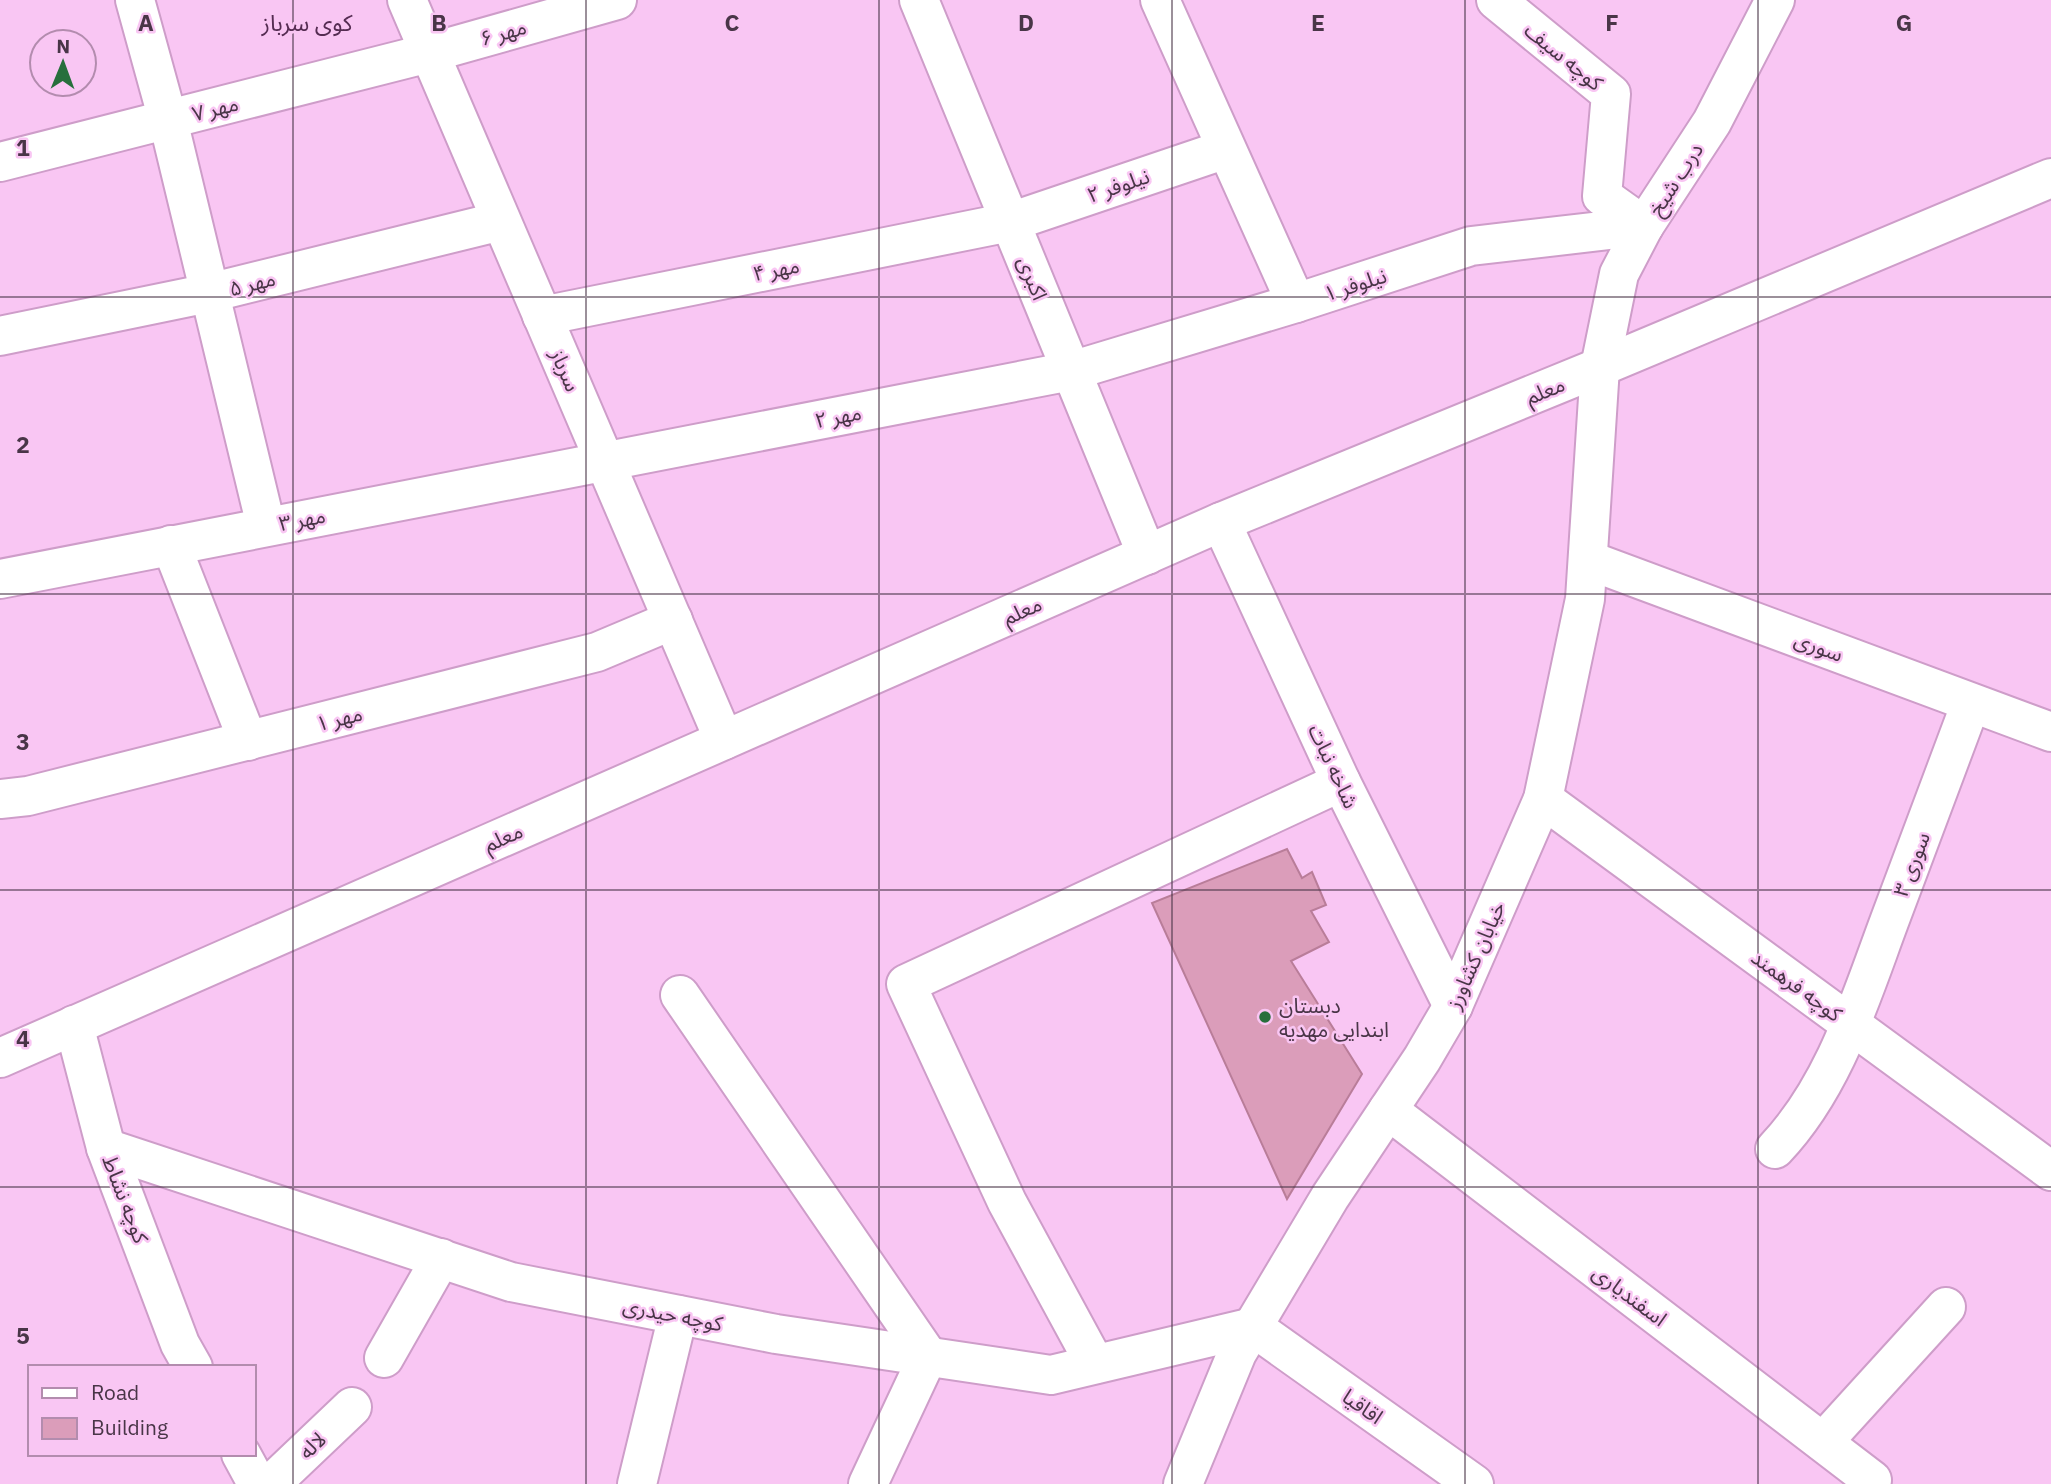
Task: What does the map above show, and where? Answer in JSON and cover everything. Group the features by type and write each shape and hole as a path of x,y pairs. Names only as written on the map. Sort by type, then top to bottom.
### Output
{"street":[{"path":"135,0 168,120 266,526"},
{"name":"سرباز","path":"407,0 724,740"},
{"name":"مهر ۶","path":"429,53 617,0"},
{"name":"اکبری","path":"919,0 1147,555"},
{"path":"1160,0 1296,303"},
{"name":"کوچه سیف","path":"1496,0 1611,94 1602,196 1644,226"},
{"name":"درب شیخ","path":"1600,367 1619,274 1644,226 1712,122 1775,0"},
{"name":"مهر ۷","path":"0,162 429,53"},
{"name":"نیلوفر ۲","path":"1010,222 1226,149"},
{"name":"معلم","path":"0,1058 1221,522 2051,178"},
{"name":"مهر ۵","path":"0,337 209,293 502,221"},
{"name":"مهر ۴","path":"542,316 1010,222"},
{"name":"نیلوفر ۱","path":"1071,371 1296,303 1471,246 1644,226"},
{"name":"خیابان کشاورز","path":"1183,1484 1237,1353 1330,1197 1453,1006 1542,799 1585,599 1600,367"},
{"name":"مهر ۲","path":"605,461 1071,371"},
{"name":"مهر ۳","path":"0,579 605,461"},
{"name":"شاخه نبات","path":"1221,522 1341,782 1453,1006"},
{"path":"171,545 248,741"},
{"name":"سوری","path":"1588,559 2051,732"},
{"name":"مهر ۱","path":"0,799 29,796 597,652 673,620"},
{"name":"سوری ۳","path":"1776,1149 1788,1136 1818,1090 1851,1025 1971,703"},
{"path":"1095,1364 1007,1202 906,984 1341,782"},
{"name":"کوچه فرهمند","path":"1542,799 2051,1171"},
{"path":"680,995 928,1356 868,1484"},
{"name":"کوچه نشاط","path":"74,1025 106,1148 180,1345 192,1365"},
{"name":"اسفندیاری","path":"1388,1110 1872,1480"},
{"name":"کوچه حیدری","path":"106,1148 511,1282 776,1334 1051,1375 1253,1327"},
{"path":"384,1358 440,1258"},
{"path":"1824,1442 1946,1307"},
{"path":"637,1484 678,1315"},
{"name":"اقاقیا","path":"1253,1327 1474,1484"},
{"name":"لاله","path":"271,1484 352,1407"},
{"path":"242,1456 260,1484"}],"building":[{"name":"دبستان ابندایی مهدیه","path":"1287,849 1302,878 1312,872 1326,905 1311,911 1329,942 1291,961 1362,1074 1287,1199 1152,903"}],"place":[{"name":"دبستان ابندایی مهدیه","path":"1265,1017"}],"district":[{"name":"کوی سرباز","path":"307,22"}]}
